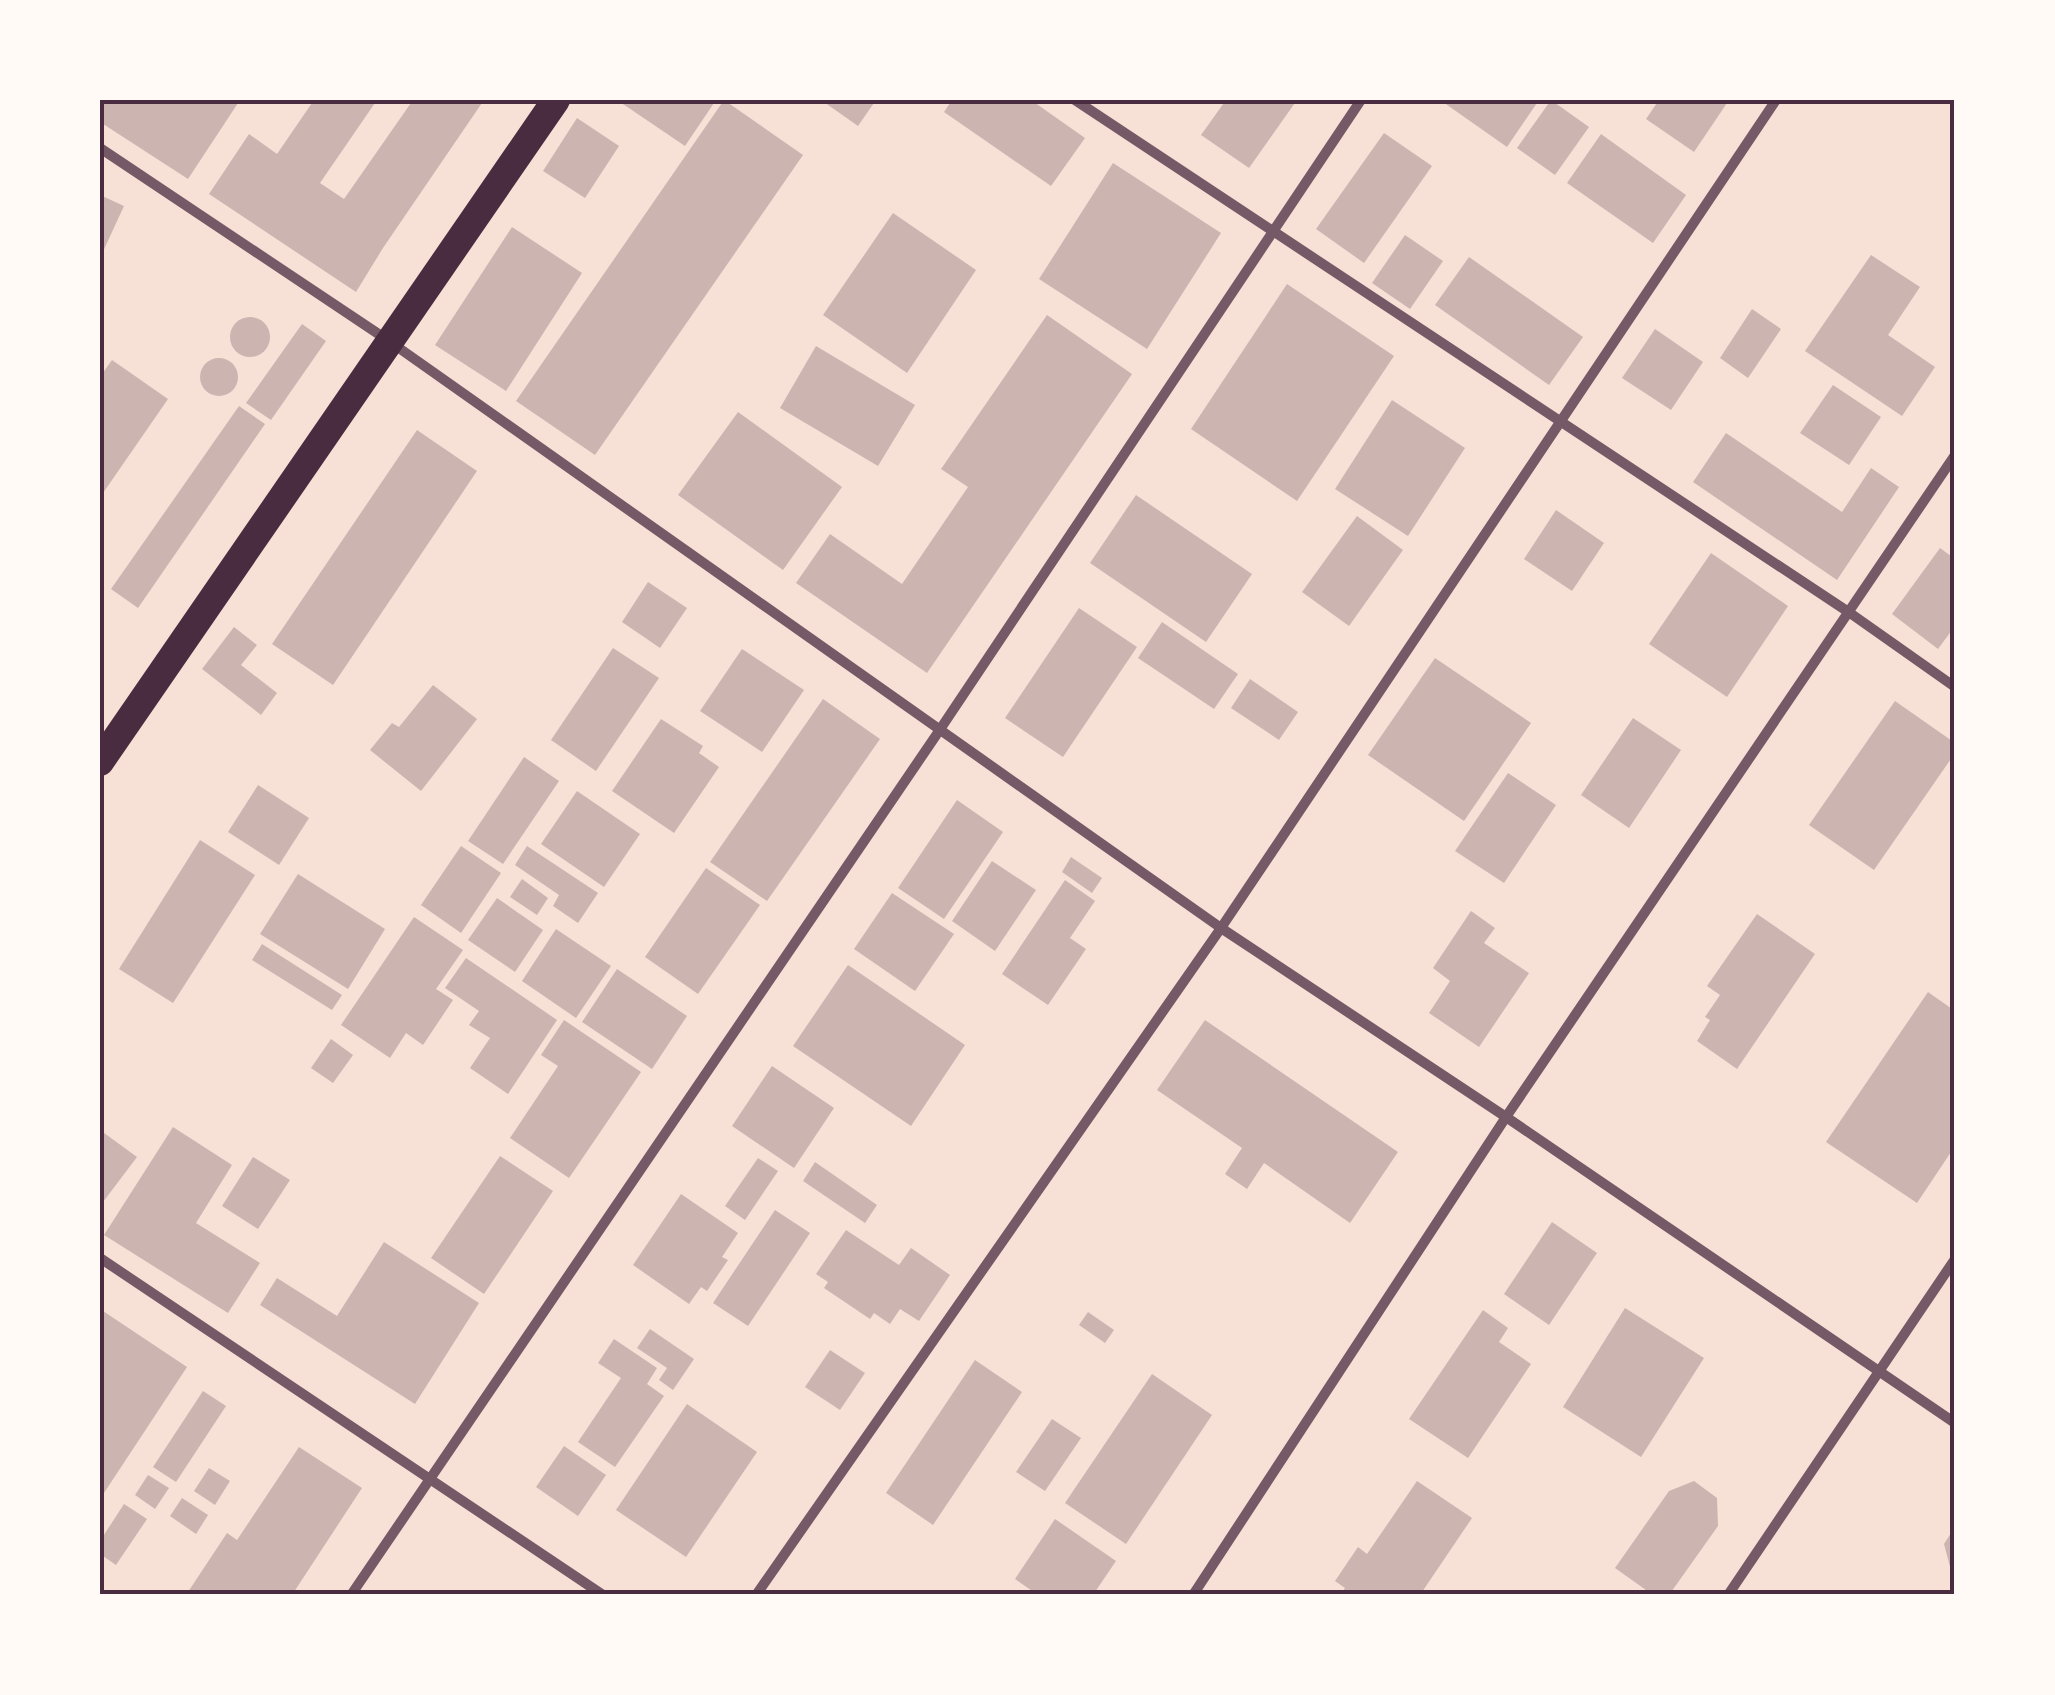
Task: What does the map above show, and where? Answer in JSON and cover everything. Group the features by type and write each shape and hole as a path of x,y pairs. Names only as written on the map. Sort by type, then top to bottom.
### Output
{"highway":[{"path":"100,762 556,100"}],"street":[{"path":"1075,100 1850,612 1955,687"},
{"path":"351,1595 1361,100"},
{"path":"756,1595 1221,928 1776,100"},
{"path":"100,148 390,341 1221,928 1506,1116 1955,1423"},
{"path":"1193,1595 1506,1116 1955,455"},
{"path":"100,1258 603,1595"},
{"path":"1728,1595 1955,1259"}],"building":[{"path":"100,100 240,100 188,179 100,122"},
{"path":"314,100 377,100 320,183 344,199 413,100 484,100 356,292 209,194 249,134 277,154"},
{"path":"617,100 716,100 685,146"},
{"path":"724,100 803,155 595,455 516,401"},
{"path":"821,100 876,100 858,126"},
{"path":"952,100 1031,100 1085,138 1051,186 944,112"},
{"path":"1226,100 1297,100 1249,168 1201,135"},
{"path":"1440,100 1539,100 1507,147"},
{"path":"1551,100 1589,127 1555,175 1517,148"},
{"path":"1659,100 1729,100 1694,152 1646,119"},
{"path":"577,118 619,146 585,198 543,171"},
{"path":"1384,133 1432,166 1364,263 1316,229"},
{"path":"1601,134 1686,195 1653,243 1567,183"},
{"path":"1113,163 1221,233 1147,349 1039,279"},
{"path":"100,195 124,206 100,258"},
{"path":"893,213 976,270 907,373 823,315"},
{"path":"512,227 582,273 506,391 435,345"},
{"path":"1405,235 1443,261 1410,309 1372,283"},
{"path":"1871,255 1920,287 1888,335 1935,367 1902,416 1805,351"},
{"path":"1469,257 1583,337 1549,385 1435,305"},
{"path":"1287,284 1394,356 1297,501 1191,429"},
{"path":"1752,309 1781,329 1748,378 1720,358"},
{"path":"1047,315 1132,374 927,673 796,583 830,534 902,584 968,487 941,469"},
{"path":"250,317 264,323 270,337 264,351 250,357 236,351 230,337 236,323"},
{"path":"302,324 326,341 271,420 246,403"},
{"path":"1655,329 1703,362 1671,410 1622,378"},
{"path":"816,346 915,405 878,466 780,408"},
{"path":"219,358 233,363 238,377 233,391 219,396 205,391 200,377 205,363"},
{"path":"112,360 168,399 103,493 100,377"},
{"path":"1833,385 1881,417 1849,465 1800,433"},
{"path":"1392,400 1465,448 1408,536 1335,489"},
{"path":"239,406 265,424 138,608 111,589"},
{"path":"738,412 842,487 783,570 678,495"},
{"path":"417,430 477,471 333,685 272,644"},
{"path":"1726,433 1842,512 1871,468 1899,487 1837,580 1693,482"},
{"path":"1136,495 1252,574 1206,642 1090,563"},
{"path":"1556,510 1604,543 1572,591 1524,559"},
{"path":"1357,516 1403,550 1349,626 1302,592"},
{"path":"1940,548 1955,559 1955,626 1938,649 1892,614"},
{"path":"1711,553 1788,606 1727,697 1649,644"},
{"path":"648,582 687,608 660,648 622,622"},
{"path":"1079,608 1137,647 1063,757 1005,718"},
{"path":"1162,622 1238,674 1214,709 1138,658"},
{"path":"234,627 257,645 241,665 277,693 261,715 202,669"},
{"path":"613,648 659,678 596,771 551,740"},
{"path":"742,649 804,690 762,752 700,711"},
{"path":"1435,658 1531,723 1464,821 1368,755"},
{"path":"1250,679 1298,712 1279,740 1231,708"},
{"path":"433,685 477,719 421,791 370,750 392,723 399,727"},
{"path":"823,699 880,739 767,901 710,862"},
{"path":"1895,701 1955,743 1955,753 1874,870 1809,825"},
{"path":"1633,718 1681,750 1629,828 1581,795"},
{"path":"661,719 703,746 699,753 719,767 674,833 612,791"},
{"path":"524,757 559,781 503,864 468,841"},
{"path":"1508,773 1556,805 1504,883 1455,851"},
{"path":"258,785 309,818 279,865 228,832"},
{"path":"577,791 640,834 604,887 541,844"},
{"path":"957,800 1003,832 944,919 898,888"},
{"path":"200,840 255,875 173,1003 119,969"},
{"path":"461,846 501,873 461,933 421,905"},
{"path":"527,846 598,893 578,923 553,906 559,895 515,865"},
{"path":"1071,857 1102,878 1092,893 1062,872"},
{"path":"992,861 1036,890 995,951 952,921"},
{"path":"706,868 760,905 698,994 645,957"},
{"path":"298,874 385,929 348,989 260,934"},
{"path":"522,879 548,898 537,915 510,897"},
{"path":"1065,880 1095,901 1070,938 1086,949 1048,1005 1002,974"},
{"path":"892,893 954,934 915,991 854,949"},
{"path":"497,898 543,930 515,972 468,940"},
{"path":"1471,911 1495,928 1484,943 1529,973 1479,1047 1429,1013 1450,981 1433,968"},
{"path":"1757,914 1815,954 1737,1069 1697,1041 1710,1020 1705,1017 1720,995 1707,986"},
{"path":"414,917 463,950 436,989 453,1000 423,1045 406,1033 390,1058 341,1025"},
{"path":"556,929 611,966 576,1018 522,981"},
{"path":"262,944 342,995 332,1010 252,960"},
{"path":"466,958 557,1020 508,1094 470,1068 490,1038 469,1025 479,1011 445,988"},
{"path":"848,965 965,1045 911,1126 793,1046"},
{"path":"617,969 687,1016 652,1069 582,1022"},
{"path":"1928,992 1955,1011 1955,1146 1917,1203 1826,1142"},
{"path":"564,1020 641,1072 569,1178 510,1138 558,1066 541,1055"},
{"path":"1205,1020 1398,1152 1350,1223 1264,1163 1247,1189 1225,1174 1242,1148 1157,1090"},
{"path":"331,1039 353,1055 333,1083 311,1068"},
{"path":"772,1066 834,1108 794,1168 732,1126"},
{"path":"173,1127 232,1165 196,1223 260,1263 228,1313 104,1235"},
{"path":"100,1130 137,1157 100,1206"},
{"path":"500,1156 553,1191 484,1294 431,1258"},
{"path":"253,1157 290,1180 258,1229 222,1206"},
{"path":"758,1158 778,1171 745,1220 725,1206"},
{"path":"815,1162 877,1205 865,1223 803,1181"},
{"path":"681,1194 738,1233 722,1257 728,1260 707,1291 701,1287 689,1304 633,1265"},
{"path":"775,1210 810,1233 748,1326 713,1303"},
{"path":"1552,1222 1597,1253 1549,1325 1504,1294"},
{"path":"846,1230 899,1265 911,1248 950,1275 919,1321 900,1309 890,1324 874,1313 870,1319 824,1288 828,1282 816,1274"},
{"path":"384,1242 479,1303 415,1404 260,1305 277,1278 337,1316"},
{"path":"1625,1308 1704,1358 1641,1457 1563,1407"},
{"path":"100,1309 187,1367 100,1499"},
{"path":"1483,1310 1508,1328 1499,1342 1531,1364 1468,1458 1409,1419"},
{"path":"1088,1312 1114,1330 1105,1343 1079,1325"},
{"path":"650,1329 694,1359 673,1390 659,1380 667,1368 637,1348"},
{"path":"614,1339 657,1368 647,1384 664,1396 615,1467 578,1442 621,1378 598,1363"},
{"path":"830,1350 865,1373 840,1410 805,1387"},
{"path":"975,1360 1022,1392 933,1525 886,1493"},
{"path":"1152,1374 1212,1415 1126,1544 1065,1503"},
{"path":"203,1391 226,1406 176,1482 153,1467"},
{"path":"687,1404 757,1452 686,1557 616,1510"},
{"path":"1052,1419 1081,1438 1045,1491 1016,1472"},
{"path":"564,1446 606,1475 578,1516 536,1487"},
{"path":"299,1447 362,1488 292,1595 186,1595 227,1533 237,1540"},
{"path":"209,1468 230,1481 215,1505 194,1491"},
{"path":"148,1475 169,1488 155,1509 135,1495"},
{"path":"1417,1481 1472,1518 1420,1595 1340,1595 1345,1588 1335,1581 1358,1547 1367,1554"},
{"path":"1694,1481 1717,1498 1718,1526 1669,1595 1653,1595 1615,1568 1669,1491"},
{"path":"182,1498 208,1515 196,1534 170,1516"},
{"path":"124,1504 147,1519 116,1565 100,1554 100,1541"},
{"path":"1055,1519 1116,1561 1093,1595 1038,1595 1015,1579"},
{"path":"1955,1527 1955,1582 1954,1582 1944,1544"}]}
